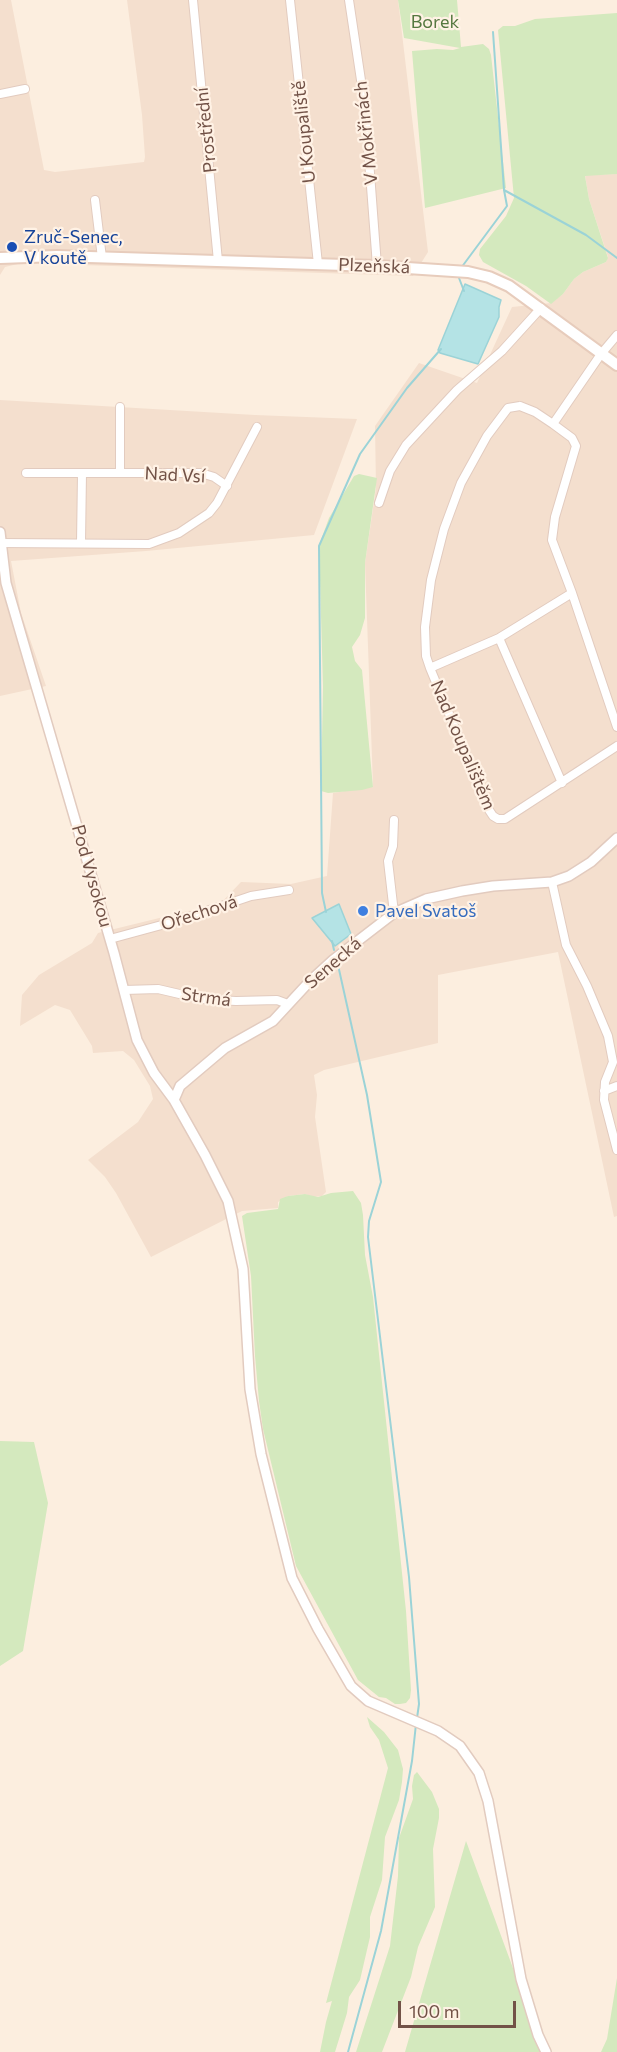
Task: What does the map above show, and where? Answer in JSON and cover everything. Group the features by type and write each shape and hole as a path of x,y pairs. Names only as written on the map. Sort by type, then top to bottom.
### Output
{"main road":[{"name":"Plzeňská","path":"0,258 57,256 377,266 458,271 489,278 509,286 617,365"}],"street":[{"name":"Prostřední","path":"193,0 218,261"},
{"name":"U Koupaliště","path":"290,0 318,264"},
{"name":"V Mokřinách","path":"349,0 365,106 377,266"},
{"path":"0,94 25,89"},
{"path":"95,200 102,258"},
{"path":"379,503 390,471 406,445 457,390 502,351 541,308"},
{"path":"553,424 601,354 617,335"},
{"name":"Nad Koupalištěm","path":"617,724 552,540 555,517 576,446 572,438 535,412 520,406 508,408 487,436 461,483 444,529 431,580 425,627 426,656 493,816 505,819 617,746"},
{"name":"Nad Vsí","path":"120,407 120,473"},
{"name":"Nad Vsí","path":"1,543 148,544 159,542 194,525 209,513 227,486 257,427"},
{"name":"Nad Vsí","path":"26,473 201,473 214,477 227,486"},
{"path":"81,543 82,473"},
{"name":"Pod Vysokou","path":"0,532 6,583 110,939 137,1040 154,1073 174,1100 206,1155 228,1201 243,1269 251,1400 261,1454 292,1578 351,1686 368,1701 438,1731 460,1746 479,1773 489,1800 521,1979 538,2035 546,2052"},
{"name":"Nad Koupalištěm","path":"430,668 499,638 572,593"},
{"path":"499,638 562,783"},
{"path":"394,820 393,846 388,861 394,913"},
{"name":"Senecká","path":"174,1100 180,1086 225,1048 273,1021 333,960 394,913 426,899 462,891 493,886 552,882 569,876 591,862 617,838"},
{"path":"552,882 566,945 587,986 608,1036 613,1062 604,1091 604,1100 617,1150"},
{"name":"Ořechová","path":"110,939 180,920 251,896 289,890"},
{"name":"Strmá","path":"124,990 158,989 201,999 277,1000 288,1004"},
{"path":"604,1091 617,1086"}],"shaded area":[{"path":"0,0 11,0 44,170 55,172 144,162 142,115 127,0 398,0 428,252 413,276 22,263 5,267 0,275"},
{"path":"617,174 617,1216 614,1217 558,952 438,975 438,1043 324,1070 314,1075 317,1095 315,1117 326,1192 322,1196 314,1197 305,1194 288,1196 278,1202 278,1208 242,1211 151,1257 116,1193 105,1177 88,1160 138,1122 153,1099 150,1086 134,1060 123,1051 93,1053 92,1046 70,1010 55,1005 20,1026 22,995 39,975 92,943 98,933 188,911 216,908 241,882 291,884 327,876 333,793 373,786 365,563 376,488 375,426 419,363 477,383 512,307 551,303 563,294 574,279 583,272 606,262 608,257 589,199 585,175"},
{"path":"0,400 357,419 314,535 11,561 21,613 46,686 0,696"}],"green space":[{"name":"Borek","path":"398,0 457,0 461,47 483,44 489,49 506,188 425,208 412,51 460,48 404,38"},
{"path":"617,13 617,174 585,176 589,199 608,258 606,262 583,272 574,279 563,294 551,304 526,286 483,262 479,255 480,249 506,216 514,198 498,30 503,26 515,26 535,19"},
{"path":"359,474 377,478 365,563 365,618 360,635 352,647 355,661 362,670 373,787 328,793 321,791 323,687 319,545 329,518 354,476"},
{"path":"353,1191 361,1203 363,1215 365,1255 373,1297 406,1611 411,1690 410,1698 406,1703 400,1704 379,1697 358,1680 296,1566 263,1429 255,1356 251,1276 242,1216 247,1213 278,1209 280,1199 288,1196 305,1194 318,1197"},
{"path":"0,1441 34,1442 48,1503 23,1651 0,1666"},
{"path":"367,1717 384,1732 398,1750 403,1769 402,1782 399,1800 385,1837 382,1880 370,1917 370,1937 360,1980 349,1997 347,2013 335,2052 320,2052 332,2001 326,2003 388,1768 379,1740 370,1727"},
{"path":"417,1772 432,1792 439,1809 433,1849 435,1907 418,1947 411,1977 382,2052 356,2052 390,1946 398,1876 399,1838 413,1799 412,1786 414,1775"},
{"path":"466,1841 544,2052 405,2052"},
{"path":"617,1978 617,2052 601,2052 607,2039"}],"water":[{"path":"465,284 501,300 499,317 478,364 440,353 438,350"},
{"path":"339,904 351,934 335,946 312,918"}],"waterway":[{"path":"461,268 507,206 493,32"},
{"path":"504,190 586,235 617,258"},
{"path":"460,274 459,278 464,291"},
{"path":"326,912 322,893 319,546 360,454 407,388 441,349"},
{"path":"332,941 334,950"},
{"path":"338,965 367,1095 381,1182 369,1221 368,1237 409,1577 419,1704 417,1718"},
{"path":"348,2052 381,1931 412,1761 416,1724"}],"place":[{"name":"Zruč-Senec, V koutě","path":"12,247"},
{"name":"Pavel Svatoš","path":"363,911"}]}
